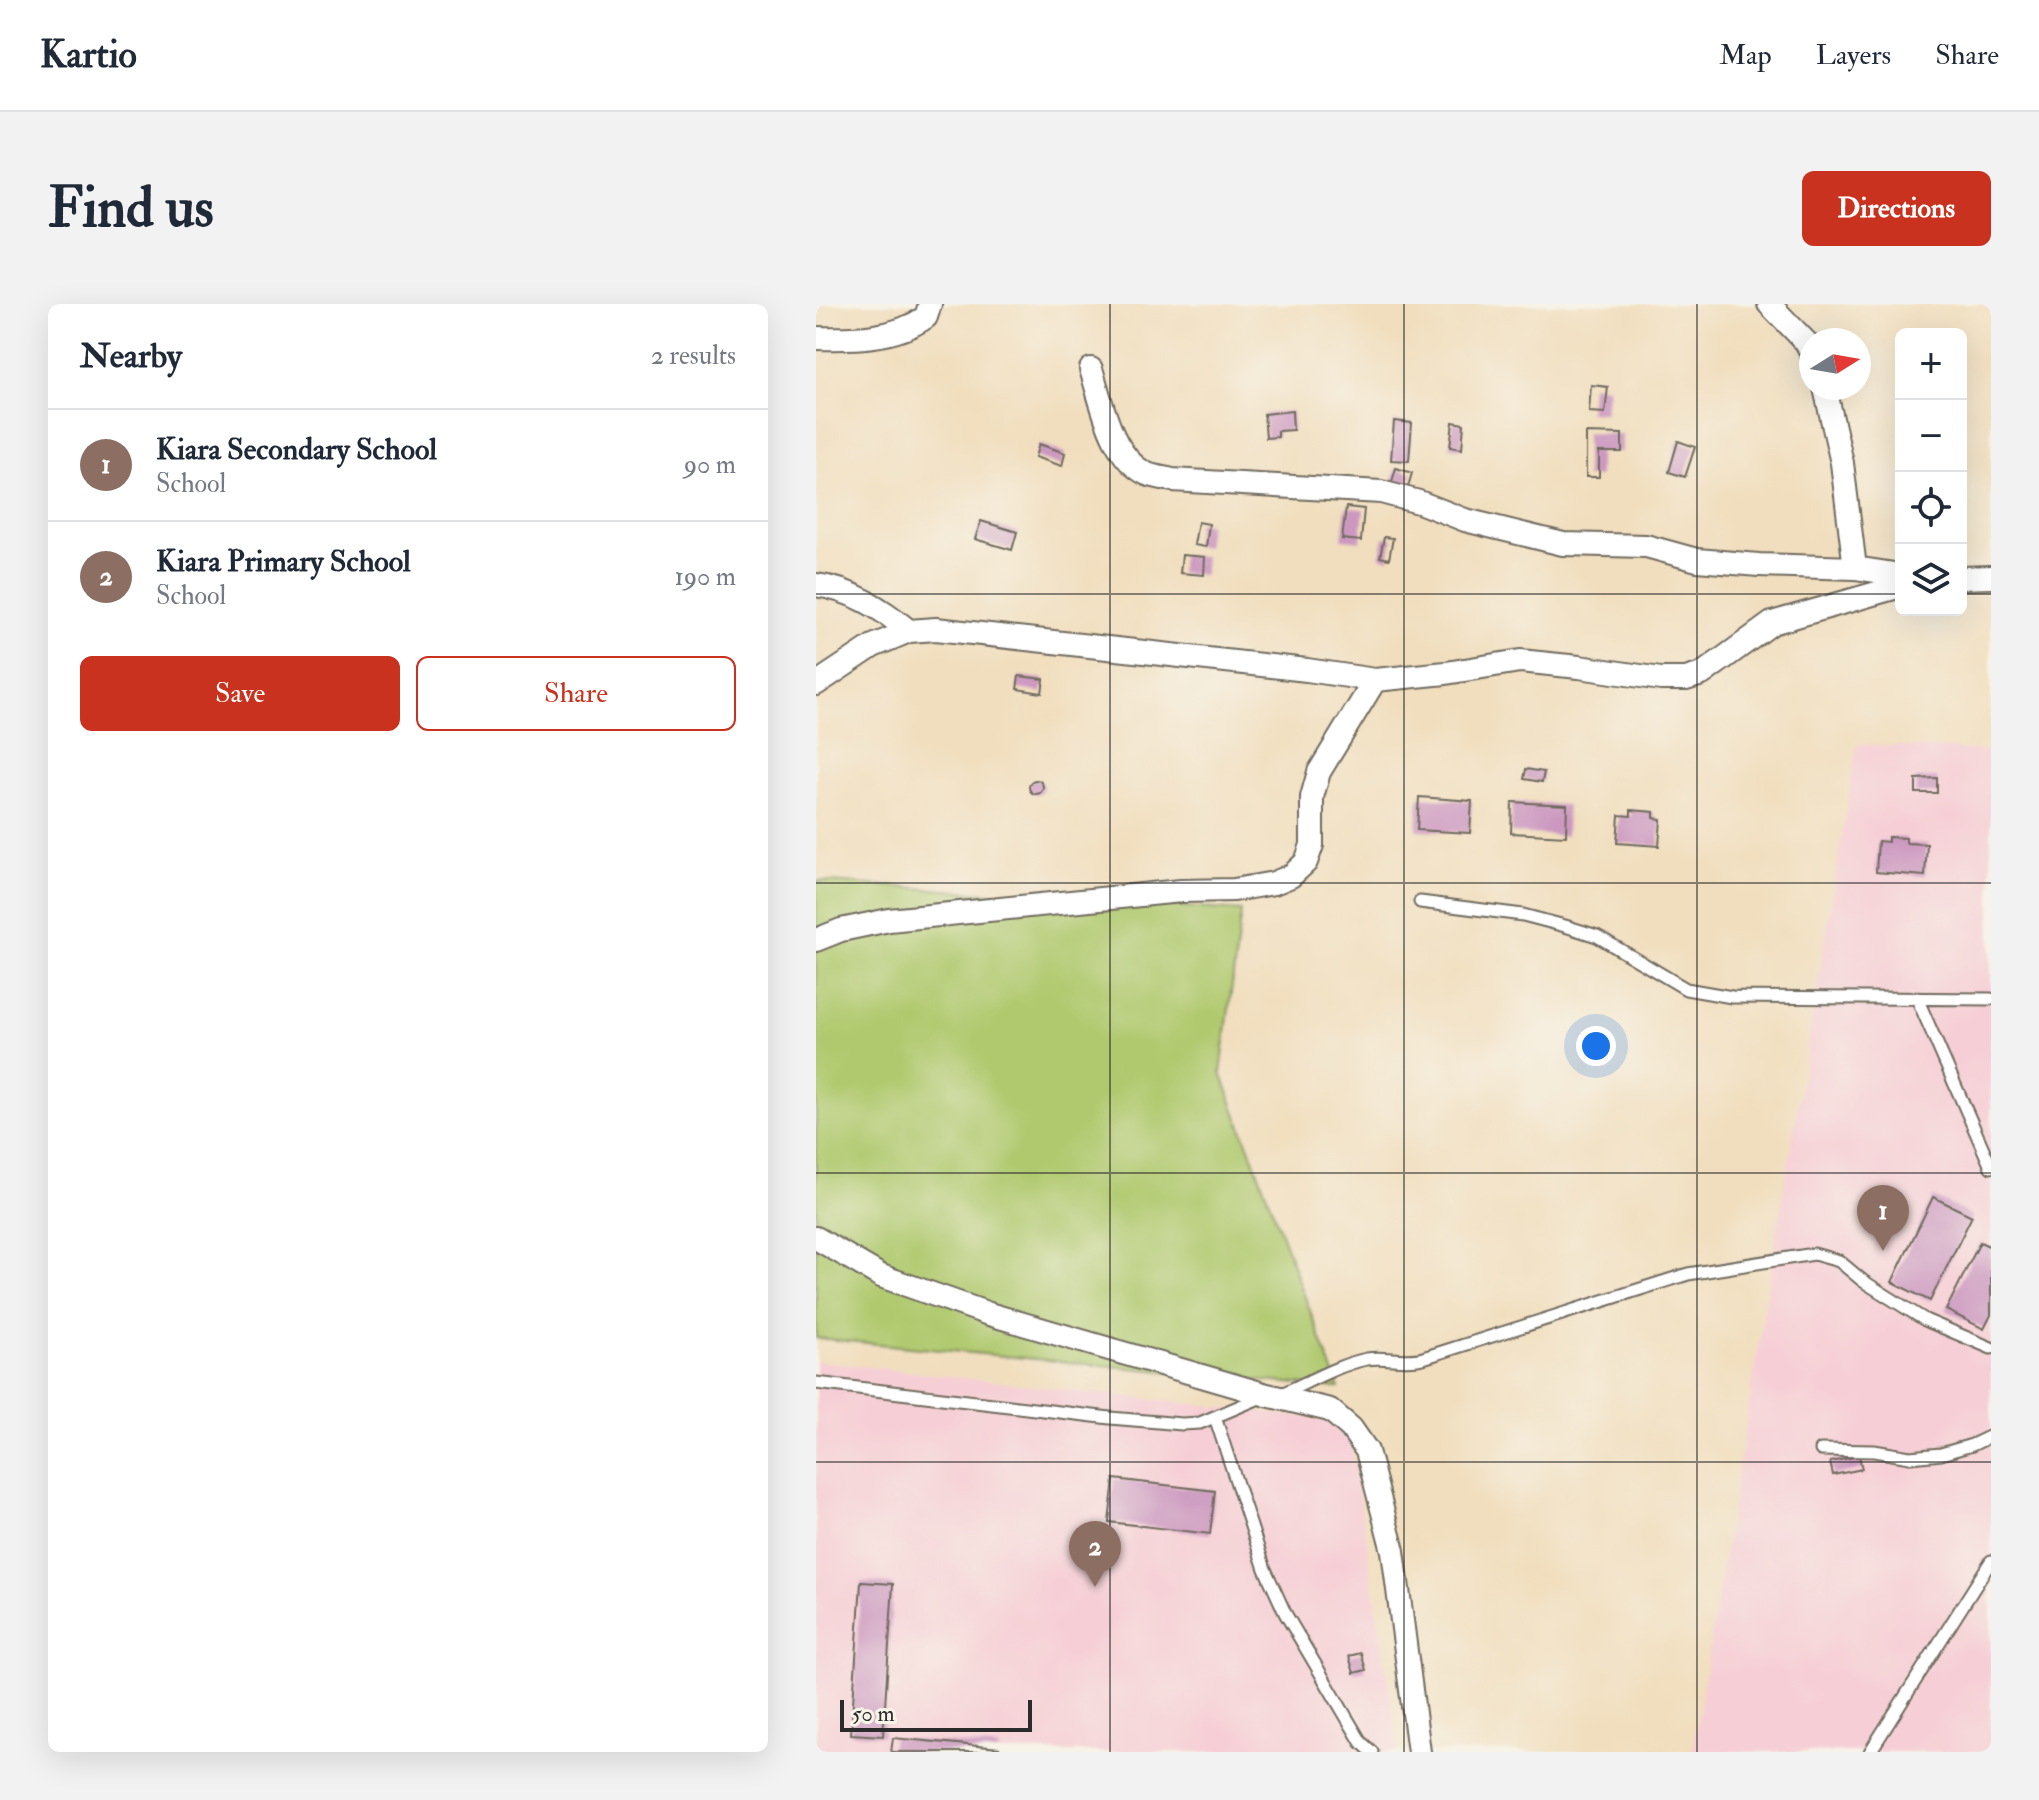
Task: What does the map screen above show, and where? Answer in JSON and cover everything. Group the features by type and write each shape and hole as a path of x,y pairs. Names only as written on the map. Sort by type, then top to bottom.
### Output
{"street":[{"path":"816,338 899,332 926,317 930,304"},
{"path":"1769,304 1799,335"},
{"path":"1091,369 1113,434 1129,461 1147,474 1172,480 1381,492 1419,502 1465,520 1563,544 1646,546 1697,560 1855,568 1895,574"},
{"path":"1828,400 1842,463 1855,568"},
{"path":"1967,578 1991,577"},
{"path":"816,585 838,588 881,608 909,631"},
{"path":"816,684 873,646 909,631 936,629 1375,680 1520,661 1661,679 1686,679 1702,674 1772,623 1895,588"},
{"path":"816,940 841,930 889,920 1181,891 1234,890 1274,883 1291,876 1306,862 1312,845 1312,797 1319,772 1375,680"},
{"path":"816,1238 881,1276 989,1314 1271,1396 1330,1410 1351,1428 1367,1451 1393,1551 1419,1752"}],"lane":[{"path":"1420,902 1523,915 1597,936 1686,989 1732,997 1991,999"},
{"path":"1917,998 1991,1167"},
{"path":"816,1383 1110,1418 1200,1423 1359,1361 1423,1358 1688,1274 1814,1254 1839,1261 1863,1281 1925,1320 1991,1348"},
{"path":"1215,1417 1265,1569 1285,1613 1361,1742 1372,1752"},
{"path":"1821,1450 1874,1451 1910,1457 1941,1454 1991,1436"},
{"path":"1870,1752 1991,1561"}],"shaded area":[{"path":"1857,744 1991,751 1991,1752 1692,1752"},
{"path":"816,1361 1348,1422 1399,1752 816,1752"}],"green space":[{"path":"816,881 1241,911 1221,1073 1339,1388 816,1338"}],"building":[{"path":"1591,385 1608,387 1605,413 1589,412"},
{"path":"1292,411 1293,430 1278,431 1278,437 1266,438 1264,414"},
{"path":"1394,421 1412,423 1409,461 1391,460"},
{"path":"1453,422 1464,424 1462,449 1450,447"},
{"path":"1586,433 1622,434 1622,452 1599,452 1599,477 1586,477"},
{"path":"1678,441 1695,447 1685,477 1669,472"},
{"path":"1039,444 1065,453 1062,466 1035,457"},
{"path":"1396,468 1412,473 1403,504 1387,499"},
{"path":"1346,507 1364,509 1361,541 1342,539"},
{"path":"981,521 1017,532 1012,550 975,539"},
{"path":"1198,522 1209,524 1206,547 1194,545"},
{"path":"1384,537 1393,538 1389,559 1380,557"},
{"path":"1182,555 1205,557 1204,575 1180,573"},
{"path":"1019,676 1044,679 1042,693 1017,689"},
{"path":"1526,769 1544,772 1542,782 1524,779"},
{"path":"1937,778 1937,793 1916,793 1916,779"},
{"path":"1036,780 1043,787 1036,794 1029,787"},
{"path":"1419,797 1472,801 1470,833 1417,830"},
{"path":"1512,802 1567,805 1566,836 1511,833"},
{"path":"1631,810 1654,812 1654,818 1661,819 1659,846 1617,843 1619,815 1631,816"},
{"path":"1888,837 1906,838 1906,843 1927,844 1925,876 1876,872 1878,841 1888,842"},
{"path":"1933,1197 1972,1216 1930,1301 1892,1282"},
{"path":"1980,1242 1991,1247 1991,1315 1984,1329 1946,1310"},
{"path":"1859,1456 1862,1469 1833,1475 1830,1462"},
{"path":"1114,1479 1215,1491 1210,1534 1109,1522"},
{"path":"861,1582 893,1584 883,1736 851,1734"},
{"path":"1361,1653 1366,1670 1354,1673 1349,1656"},
{"path":"893,1738 999,1748 998,1752 891,1752"}],"place":[{"name":"Kiara Secondary School","path":"1883,1251"},
{"name":"Kiara Primary School","path":"1095,1587"}]}
